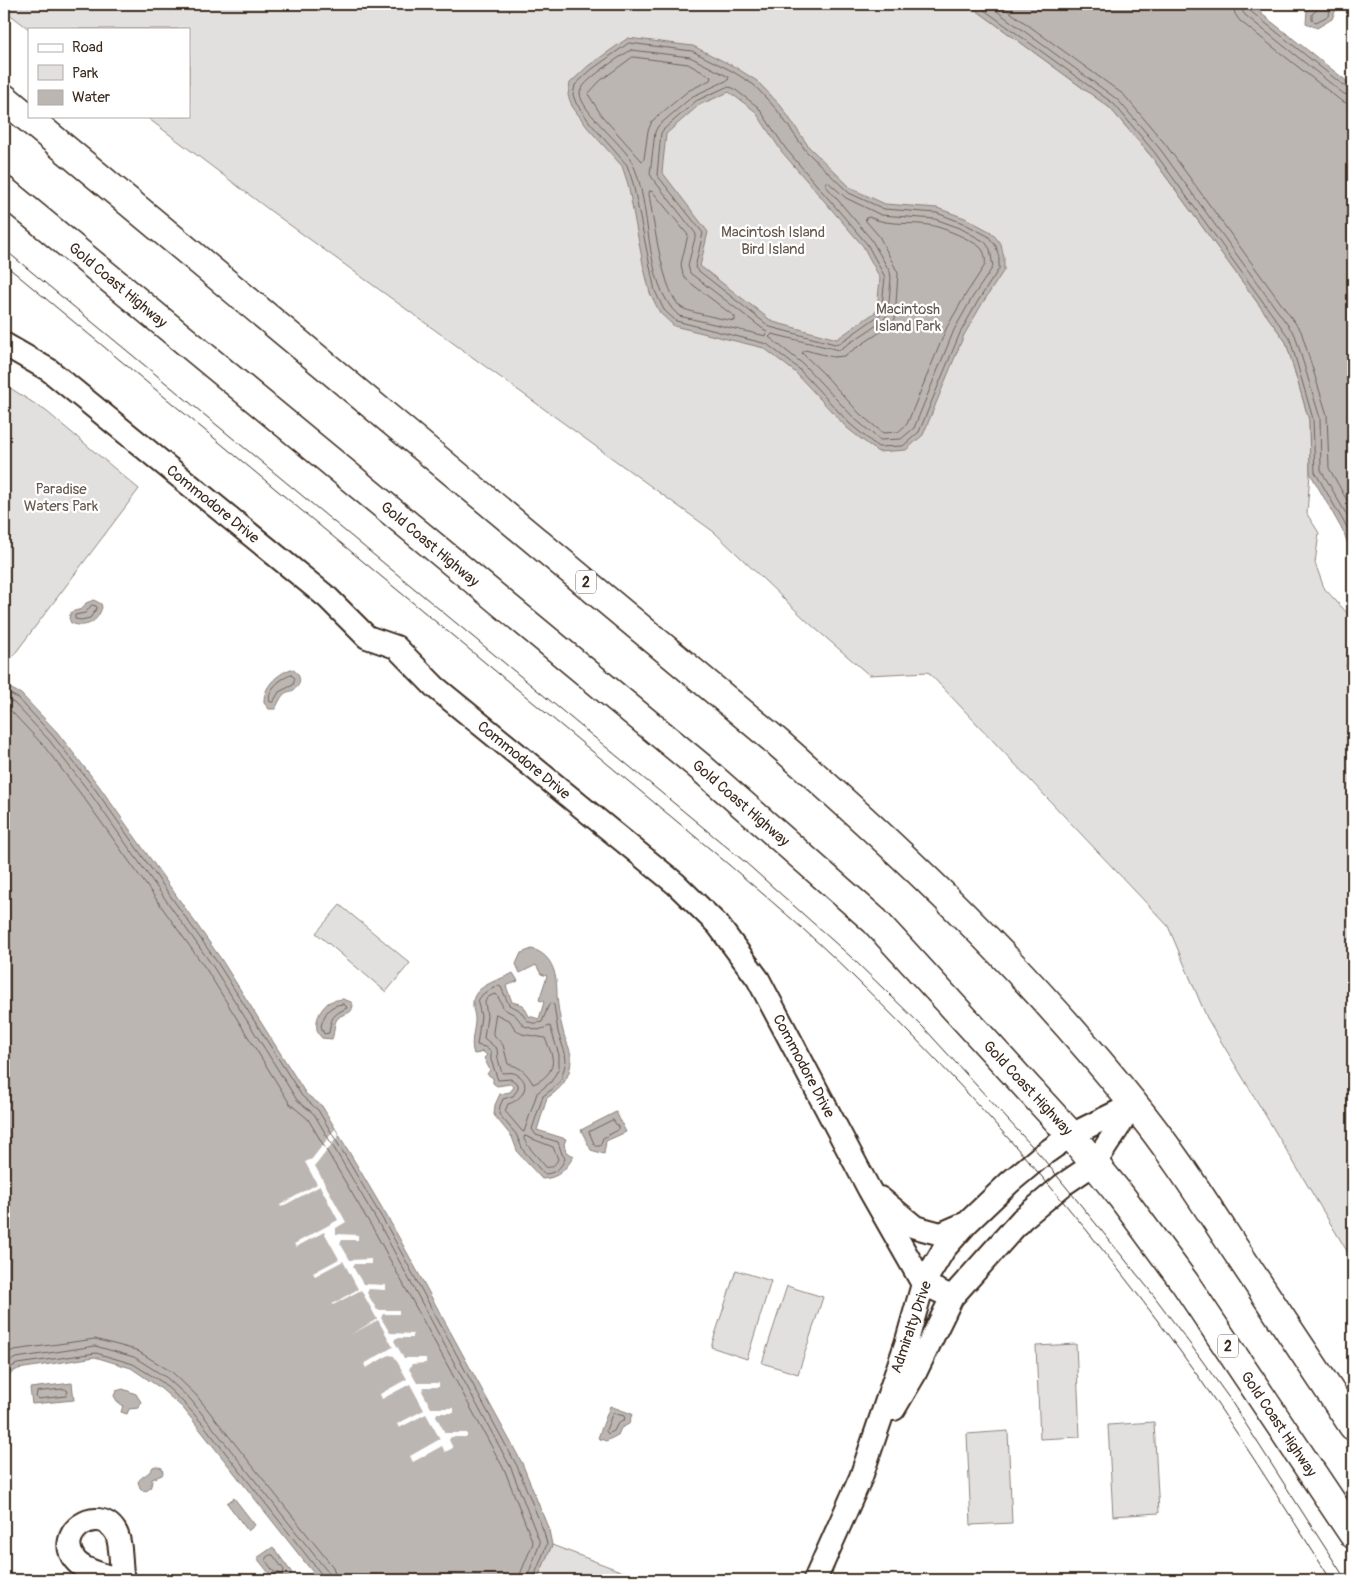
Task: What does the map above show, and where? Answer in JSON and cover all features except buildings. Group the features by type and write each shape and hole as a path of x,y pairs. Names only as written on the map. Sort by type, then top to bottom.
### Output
{"highway":[{"name":"2","path":"4,98 28,118"},
{"name":"2","path":"28,118 778,742 864,819 977,930 1081,1040 1134,1104 1208,1209 1353,1426"},
{"name":"Gold Coast Highway","path":"4,191 698,765 875,921 1072,1135 1121,1196 1185,1283 1353,1534"}],"street":[{"name":"Commodore Drive","path":"4,344 50,370 328,598 367,637 396,647 435,687 676,884 718,925 758,978 869,1189 923,1284"},
{"name":"Admiralty Drive","path":"815,1580 868,1457 906,1344 923,1284 944,1249 968,1222 1018,1174 1072,1135 1134,1104"},
{"path":"1095,1163 1134,1104"},
{"name":"Admiralty Drive","path":"868,1457 914,1375 952,1297 1022,1219 1064,1184 1095,1163"},
{"path":"869,1189 914,1227 941,1234 968,1222"},
{"path":"923,1284 952,1297"},
{"path":"116,1580 81,1566 75,1560 69,1545 74,1530 80,1524 96,1520 111,1526 116,1532 119,1540 120,1568 124,1580"}],"green space":[{"name":"Macintosh Island Park","path":"4,4 968,4 1110,108 1151,156 1286,342 1309,420 1310,473 1307,514 1319,533 1315,563 1324,588 1349,615 1353,632 1346,666 1353,682 1353,1261 1207,1018 1168,926 928,672 869,675 809,623 714,532 272,212 148,118 190,118 190,28 28,28 4,10"},
{"name":"Paradise Waters Park","path":"4,384 46,411 139,489 4,668"},
{"path":"340,905 410,963 386,992 316,933"},
{"path":"736,1270 771,1281 747,1359 711,1347"},
{"path":"787,1286 823,1297 798,1374 762,1363"},
{"path":"1076,1344 1080,1437 1040,1439 1036,1346"},
{"path":"1154,1422 1159,1513 1113,1516 1108,1425"},
{"path":"1008,1431 1012,1523 971,1525 967,1434"},
{"path":"552,1545 644,1580 537,1580"}],"water":[{"path":"968,4 1249,4 1353,86 1353,558 1344,533 1310,473 1309,420 1286,342 1151,156 1110,108"},
{"path":"1318,4 1338,4 1332,19 1317,28 1306,23 1307,10"},
{"path":"628,38 693,46 735,67 757,81 781,106 809,147 852,189 885,204 937,208 965,218 991,232 1001,244 1004,270 964,335 923,435 906,450 878,452 847,428 795,372 764,348 674,326 660,313 650,293 628,184 622,166 587,127 572,106 568,95 570,83 588,66","holes":["729,92 755,111 782,152 863,246 880,278 877,311 837,339 773,322 700,266 708,232 662,172 666,134 699,105"]},
{"path":"94,600 101,604 102,607 98,617 86,625 71,623 69,618 71,612 82,609 86,603"},
{"path":"291,669 297,673 300,681 299,684 294,690 284,694 275,709 269,709 264,703 268,687 281,674"},
{"path":"4,685 21,694 57,732 99,786 221,959 306,1094 322,1106 392,1225 522,1463 549,1530 552,1545 537,1580 319,1580 183,1408 159,1387 131,1368 95,1357 18,1369 4,1377"},
{"path":"532,949 545,956 553,968 560,1018 571,1057 567,1078 557,1091 547,1098 537,1130 566,1139 564,1144 566,1152 574,1156 568,1165 557,1175 542,1179 518,1153 512,1137 494,1115 495,1105 500,1094 510,1092 514,1087 510,1084 497,1086 493,1083 493,1078 487,1074 490,1070 484,1058 487,1055 482,1051 474,1054 472,1046 475,1019 474,997 482,987 513,973 518,981 506,986 512,1002 523,1005 529,1016 539,1019 544,1002 539,1000 547,976 541,974 536,965 520,973 516,964 521,953"},
{"path":"343,999 351,1002 353,1005 351,1011 336,1020 332,1039 322,1038 317,1030 317,1021 321,1011 330,1002"},
{"path":"616,1112 626,1132 606,1141 604,1154 591,1150 581,1130"},
{"path":"72,1383 74,1400 32,1404 30,1388"},
{"path":"123,1389 136,1394 141,1402 139,1408 129,1409 127,1414 121,1412 123,1406 114,1396 116,1391"},
{"path":"610,1406 632,1414 629,1424 621,1428 618,1435 606,1441 598,1438"},
{"path":"156,1466 162,1468 162,1475 152,1479 151,1487 148,1490 141,1490 138,1482"},
{"path":"234,1498 255,1525 248,1531 227,1503"},
{"path":"273,1547 292,1573 285,1579 272,1577 257,1558"}],"pier":[{"path":"335,1129 339,1135 315,1166 346,1222 336,1228 336,1234 358,1235 358,1240 342,1240 340,1243 350,1260 371,1259 371,1264 355,1264 353,1267 363,1284 386,1285 385,1290 369,1289 367,1293 377,1310 399,1310 399,1314 383,1314 381,1318 390,1333 413,1334 413,1338 396,1338 394,1341 404,1358 426,1358 426,1363 412,1364 409,1369 417,1383 439,1383 439,1387 424,1387 422,1391 431,1408 454,1408 454,1413 437,1413 436,1416 445,1433 467,1433 467,1437 451,1437 449,1440 453,1448 445,1452 442,1446 413,1462 410,1456 440,1439 426,1414 399,1428 397,1424 424,1410 410,1384 382,1399 380,1394 407,1379 394,1356 389,1355 366,1368 364,1364 393,1347 378,1320 350,1335 377,1319 361,1290 332,1304 358,1289 343,1261 315,1276 313,1273 339,1259 324,1232 296,1247 294,1244 338,1220 320,1186 281,1207 280,1205 317,1184 305,1162 312,1159"}],"tram line":[{"path":"4,249 745,862 851,957 924,1028 1041,1156 1148,1288 1229,1398 1346,1580"},
{"path":"4,264 715,853 804,930 855,978 985,1112 1105,1253 1200,1379 1331,1580"}],"park label":[{"name":"Macintosh Island Bird Island","path":"773,240"}]}
